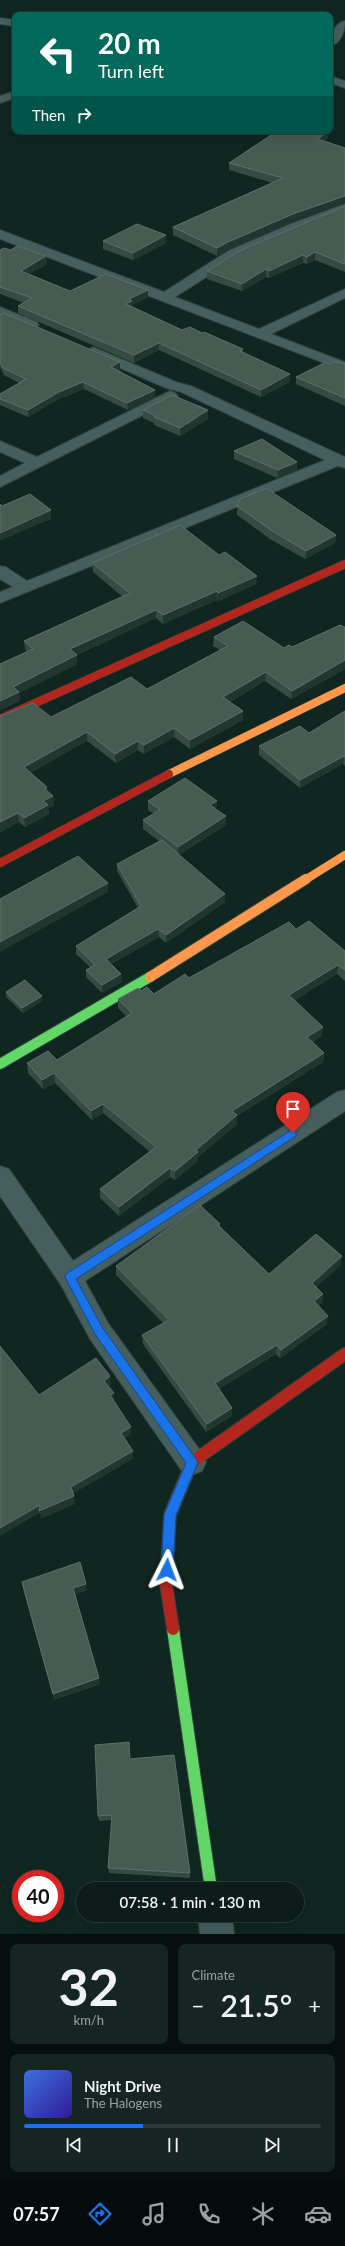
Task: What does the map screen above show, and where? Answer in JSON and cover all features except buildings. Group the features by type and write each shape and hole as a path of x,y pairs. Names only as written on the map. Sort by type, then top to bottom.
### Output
{"street":[{"path":"0,21 12,23"},
{"path":"333,39 345,24"},
{"path":"333,79 345,85"},
{"path":"0,100 12,95"},
{"path":"164,298 233,254 298,226 345,208"},
{"path":"0,234 345,367"},
{"path":"259,334 345,293"},
{"path":"0,311 43,330"},
{"path":"79,345 171,385 186,389 342,461"},
{"path":"0,482 186,389"},
{"path":"0,446 37,463"},
{"path":"0,598 342,461"},
{"path":"0,719 82,680 345,564"},
{"path":"0,571 25,587"},
{"path":"0,863 156,781 345,688"},
{"path":"0,1064 132,988 345,855"},
{"path":"70,1277 345,1099"},
{"path":"0,1176 70,1277 99,1331 192,1462"},
{"path":"210,1882 166,1584 170,1515 192,1462 342,1359"},
{"path":"216,1922 217,1934"}],"traffic: fast":[{"path":"0,1064 150,977"},
{"path":"173,1629 210,1882"}],"traffic: slow":[{"path":"169,774 345,688"},
{"path":"150,977 345,855"}],"traffic: jam":[{"path":"0,719 345,564"},
{"path":"0,863 169,774"},
{"path":"173,1629 166,1584 170,1515 192,1462 345,1354"}],"route":[{"path":"167,1570 170,1515 192,1462 99,1331 70,1277 293,1133"}]}
